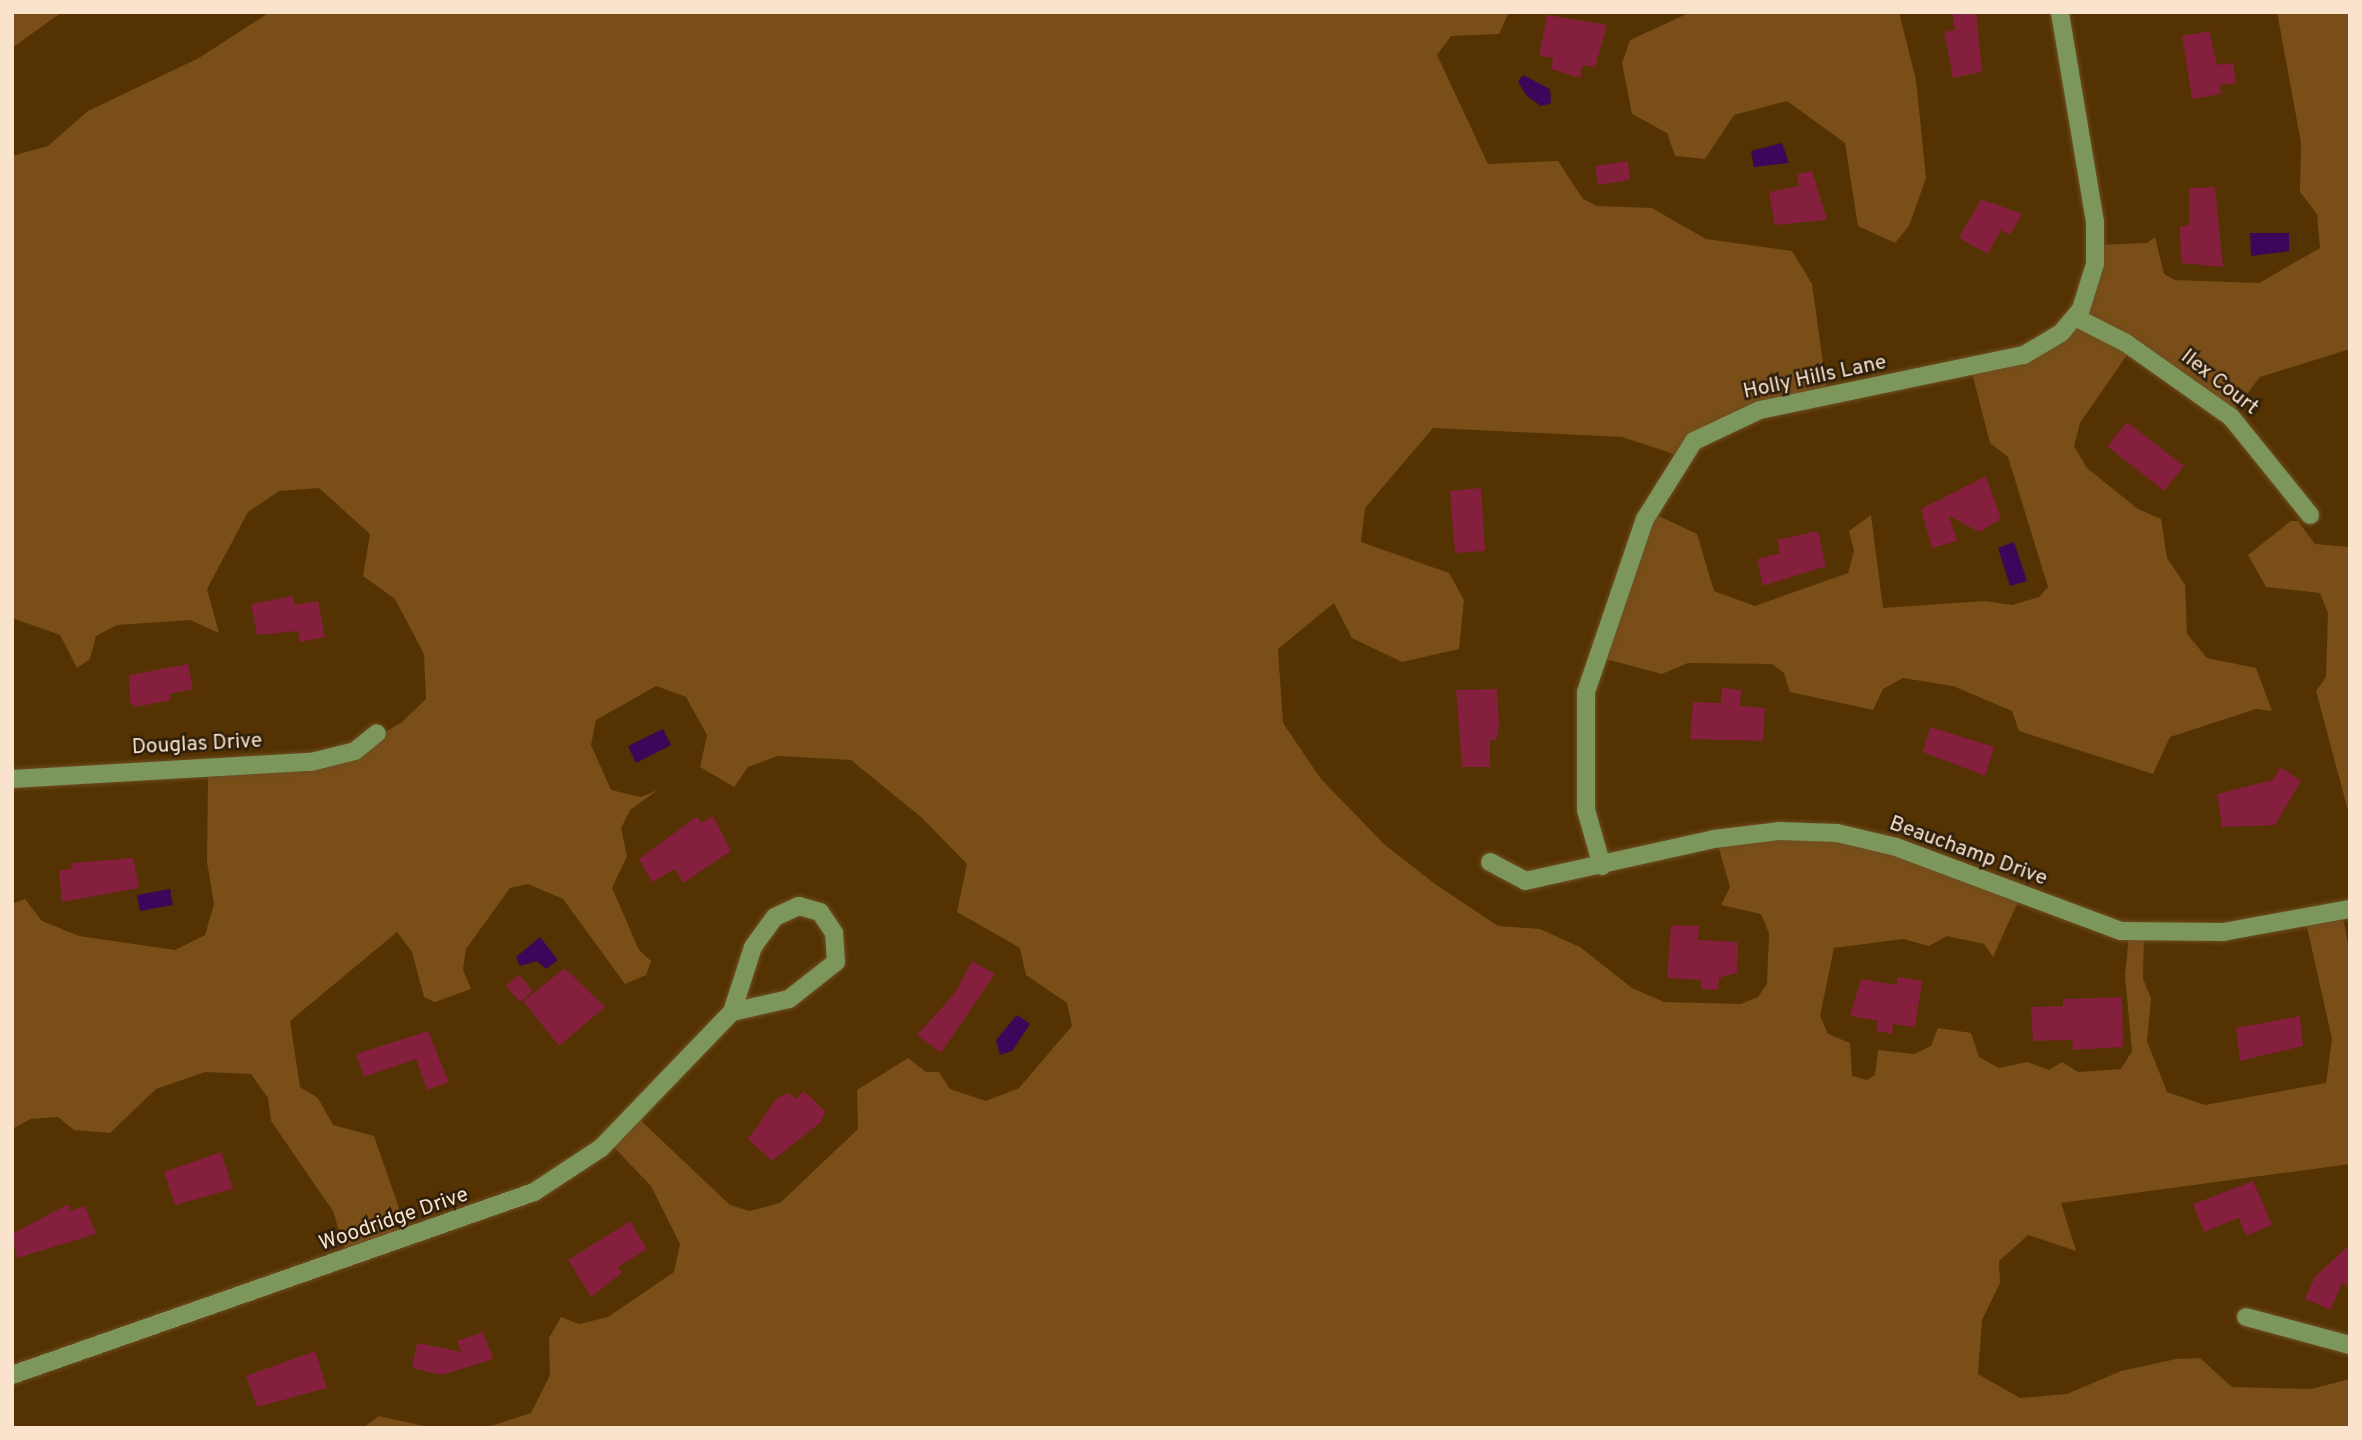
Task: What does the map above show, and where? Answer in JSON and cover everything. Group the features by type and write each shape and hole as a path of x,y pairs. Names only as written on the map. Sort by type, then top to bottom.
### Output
{"street":[{"path":"2060,12 2095,222 2095,264 2075,317"},
{"name":"Ilex Court","path":"2075,317 2126,343 2231,416 2310,515"},
{"name":"Holly Hills Lane","path":"1602,866 1586,810 1586,692 1645,519 1694,441 1760,410 2024,355 2075,317"},
{"name":"Douglas Drive","path":"12,779 311,762 355,751 377,733"},
{"name":"Beauchamp Drive","path":"1490,862 1525,881 1714,839 1779,831 1838,834 1896,847 2121,931 2223,932 2350,909"},
{"name":"Woodridge Drive","path":"12,1375 534,1192 601,1148 733,1012 753,947 775,917 799,906 820,912 834,933 836,962 789,999 733,1012"},
{"path":"2246,1317 2350,1345"}],"shaded area":[{"path":"12,12 62,12 12,48"},
{"path":"270,12 1509,12 1499,34 1451,36 1437,55 1488,164 1558,161 1583,199 1597,206 1652,208 1706,239 1792,251 1812,284 1827,391 1747,412 1677,455 1622,437 1433,428 1365,508 1361,542 1449,573 1464,600 1459,649 1402,662 1352,638 1334,603 1278,649 1283,723 1321,779 1384,844 1435,884 1498,926 1540,929 1580,947 1632,988 1664,1002 1741,1004 1758,997 1767,984 1769,933 1761,914 1721,905 1730,887 1718,845 1831,830 2022,893 1993,957 1984,944 1947,936 1929,946 1903,939 1834,948 1820,1016 1828,1034 1850,1043 1852,1076 1867,1080 1875,1075 1878,1050 1914,1054 1931,1046 1938,1028 1971,1033 1979,1057 1999,1068 2027,1062 2049,1070 2062,1062 2078,1072 2121,1069 2132,1051 2125,976 2129,935 2144,932 2143,979 2151,998 2147,1041 2167,1092 2205,1105 2326,1083 2332,1039 2305,918 2342,911 2350,955 2350,1164 2061,1203 2076,1251 2028,1235 1999,1261 2000,1283 1982,1320 1978,1374 2020,1398 2067,1394 2121,1371 2176,1359 2200,1358 2232,1387 2311,1389 2350,1379 2350,1428 485,1428 531,1413 550,1375 549,1338 561,1317 579,1324 608,1317 674,1272 680,1244 651,1186 607,1140 635,1115 730,1205 749,1211 780,1203 858,1129 857,1090 908,1058 926,1072 939,1072 950,1089 986,1101 1019,1088 1072,1026 1067,1003 1026,975 1020,948 957,912 967,864 921,817 851,760 778,756 748,767 734,787 700,767 707,735 686,697 656,686 596,720 591,745 611,790 641,797 658,790 630,810 621,828 627,856 612,888 639,950 651,961 646,975 625,984 563,899 528,884 510,888 466,949 463,970 471,989 435,1002 424,997 412,952 397,932 290,1021 300,1087 318,1098 333,1125 374,1136 408,1234 346,1254 333,1211 271,1121 268,1098 251,1074 205,1072 156,1089 110,1133 74,1130 58,1117 31,1119 12,1129 12,904 25,899 42,921 79,936 175,950 205,935 214,904 207,862 208,775 336,762 402,722 426,699 424,654 395,599 363,576 370,534 319,488 279,491 248,512 207,589 219,633 190,620 117,625 96,636 90,659 77,668 60,635 12,618 12,156 48,146 88,111 199,58"},
{"path":"1691,12 1899,12 1916,80 1926,178 1909,226 1895,243 1858,226 1845,143 1787,101 1734,115 1705,159 1675,156 1667,133 1632,114 1622,63 1630,40"},
{"path":"2277,12 2350,12 2350,349 2260,377 2229,417 2127,355 2080,423 2074,446 2087,468 2138,509 2161,519 2167,558 2185,585 2187,634 2207,658 2256,668 2272,711 2256,709 2170,737 2153,774 2019,731 2012,711 1953,686 1903,678 1883,689 1873,710 1790,692 1784,673 1772,664 1688,663 1662,674 1598,657 1650,512 1697,534 1714,591 1755,606 1848,573 1854,551 1849,531 1871,515 1883,608 1984,601 2012,605 2039,597 2048,587 2008,457 1990,443 1971,369 2019,354 2076,315 2096,245 2147,243 2155,237 2164,274 2175,280 2259,283 2320,248 2317,214 2300,192 2301,143"},
{"path":"1523,75 1550,89 1551,103 1541,106 1527,96 1518,82"},
{"path":"1782,143 1789,163 1754,167 1751,151"},
{"path":"2250,233 2289,233 2289,251 2251,256"},
{"path":"2291,521 2298,521 2315,544 2350,547 2350,818 2316,691 2326,677 2328,613 2320,593 2266,587 2248,555"},
{"path":"2014,542 2027,581 2010,586 1998,548"},
{"path":"663,729 671,745 636,763 628,746"},
{"path":"170,889 173,905 140,911 137,895"},
{"path":"540,937 558,960 546,969 537,961 520,966 516,957"},
{"path":"1017,1015 1030,1024 1012,1051 1000,1055 996,1040"},
{"path":"379,1416 433,1428 363,1428"}],"building":[{"path":"1952,12 1976,12 1982,72 1953,78 1944,32 1955,30"},
{"path":"1547,15 1607,25 1595,67 1583,65 1580,78 1551,69 1553,58 1539,55"},
{"path":"2209,31 2217,65 2233,63 2236,83 2220,85 2221,94 2192,99 2182,36"},
{"path":"1628,161 1630,180 1598,185 1595,166"},
{"path":"1812,171 1827,220 1775,225 1769,192 1799,186 1797,174"},
{"path":"2215,187 2223,267 2181,263 2180,226 2189,225 2189,188"},
{"path":"1981,199 2022,214 2010,235 2001,230 1988,254 1959,238"},
{"path":"2127,422 2184,466 2164,491 2107,446"},
{"path":"1986,476 2001,519 1979,532 1949,516 1957,541 1932,548 1921,509"},
{"path":"1481,488 1485,551 1455,553 1450,491"},
{"path":"1818,531 1826,566 1763,586 1757,559 1780,553 1777,540"},
{"path":"293,596 295,605 318,601 325,637 300,642 298,631 257,635 251,604"},
{"path":"188,664 193,689 170,694 171,700 136,707 130,702 129,675"},
{"path":"1722,688 1741,690 1740,706 1765,708 1763,741 1690,739 1693,702 1721,703"},
{"path":"1497,689 1499,726 1496,740 1490,740 1490,767 1462,767 1456,690"},
{"path":"1930,727 1994,747 1985,776 1923,752"},
{"path":"2281,767 2301,781 2275,825 2222,827 2217,794 2272,780"},
{"path":"697,816 701,823 713,816 731,851 683,883 675,869 652,882 639,859"},
{"path":"133,858 139,888 62,902 59,871 72,868 71,863"},
{"path":"1671,925 1699,926 1698,940 1738,942 1737,973 1719,978 1718,990 1701,989 1701,980 1667,978"},
{"path":"972,961 995,974 941,1053 917,1035 955,993"},
{"path":"565,968 605,1007 559,1046 523,1001"},
{"path":"519,975 533,991 520,1002 506,986"},
{"path":"1898,977 1922,981 1915,1027 1893,1024 1892,1034 1876,1031 1878,1021 1850,1016 1861,979 1897,985"},
{"path":"2122,997 2123,1047 2073,1050 2072,1040 2033,1041 2031,1007 2063,1006 2063,999"},
{"path":"2300,1016 2303,1046 2240,1061 2236,1028"},
{"path":"428,1031 449,1082 427,1090 416,1059 364,1077 356,1054"},
{"path":"804,1091 825,1111 821,1122 772,1161 748,1139 777,1098 789,1093 796,1099"},
{"path":"221,1152 233,1189 175,1205 164,1172"},
{"path":"2253,1181 2272,1225 2246,1236 2239,1218 2204,1232 2193,1204"},
{"path":"68,1204 70,1211 85,1206 96,1234 17,1258 12,1234"},
{"path":"630,1221 647,1249 618,1267 622,1273 591,1297 568,1260"},
{"path":"2350,1244 2350,1289 2342,1282 2331,1310 2305,1299 2315,1277"},
{"path":"483,1332 493,1359 442,1375 412,1368 417,1343 462,1352 457,1341"},
{"path":"315,1351 327,1388 257,1407 246,1376"}]}
